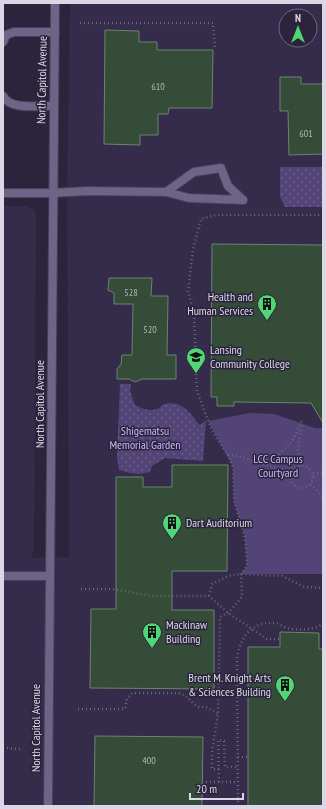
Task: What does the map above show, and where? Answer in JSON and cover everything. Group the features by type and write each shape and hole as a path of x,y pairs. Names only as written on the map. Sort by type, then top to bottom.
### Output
{"street":[{"name":"North Capitol Avenue","path":"48,806 55,3"},
{"path":"3,42 6,35 14,32 55,32"},
{"path":"3,96 6,101 12,105"},
{"path":"3,105 54,106"},
{"path":"3,193 87,191 166,192 189,198 243,200 228,186 221,168 194,172 166,192"},
{"path":"3,576 49,576"}],"path":[{"path":"80,23 213,23 215,49"},
{"path":"219,769 212,769 212,751 218,714 220,617 228,613 242,597 241,574 247,566 246,538 234,501 233,468 228,455 212,431 197,391 194,312 188,292 193,249 201,219 216,215 323,215"},
{"path":"267,465 292,442 302,420 298,450 302,466"},
{"path":"228,455 238,456 292,473"},
{"path":"302,466 308,468 313,474 311,484 305,488 298,487 292,480 292,473 296,468 302,466"},
{"path":"313,474 323,472"},
{"path":"311,484 323,497"},
{"path":"209,596 212,584 228,576 241,574 282,576 304,587 323,588"},
{"path":"80,589 112,589 152,596 209,596 228,613 267,639 280,638"},
{"path":"238,806 237,657 240,644 251,629 258,624 277,623 287,628 300,630 310,629 323,624"},
{"path":"78,709 125,709 127,699 132,693 178,693 186,696 199,707 206,707 218,714"},
{"path":"219,782 218,740 224,741 225,767 238,767"},
{"path":"3,748 22,749"},
{"path":"238,757 248,757"},
{"path":"202,782 237,782"}],"shaded area":[{"name":"Lansing Community College","path":"70,3 323,3 323,806 3,806 3,206 27,206 34,209 36,218 34,551 31,558 69,557 67,191"}],"green space":[{"path":"280,167 323,167 323,207 285,207 280,197"},
{"name":"Shigematsu Memorial Garden","path":"120,384 131,384 130,391 135,405 148,410 154,410 165,404 176,404 185,408 199,425 206,421 203,461 165,458 152,466 150,472 134,474 119,470 117,456"},
{"name":"LCC Campus Courtyard","path":"250,413 274,414 315,428 323,428 323,574 241,574 247,566 245,538 234,501 233,467 208,421"}],"building":[{"path":"105,30 139,31 139,42 157,42 157,50 213,50 212,108 169,108 168,114 158,114 158,135 140,135 140,145 104,144"},
{"path":"280,77 301,77 301,84 323,84 323,154 289,155 288,111 280,111"},
{"name":"Health and Human Services","path":"212,244 323,245 323,423 311,403 234,402 234,406 217,406 217,397 211,397"},
{"path":"109,278 152,278 151,296 168,296 167,355 176,355 176,379 142,379 135,382 129,379 117,379 117,369 121,364 122,355 132,355 133,304 114,304 114,293 108,290"},
{"path":"172,465 228,465 227,571 172,571 172,610 214,610 214,689 90,688 91,609 116,609 116,477 143,477 143,487 172,487"},
{"name":"Brent M. Knight Arts & Sciences Building","path":"280,632 319,633 319,649 323,649 323,806 248,806 248,647 280,647"},
{"path":"95,736 203,737 202,806 94,806"}],"place":[{"name":"Health and Human Services","path":"267,321"},
{"name":"Lansing Community College","path":"196,374"},
{"name":"Dart Auditorium","path":"172,540"},
{"name":"Mackinaw Building","path":"152,649"},
{"name":"Brent M. Knight Arts & Sciences Building","path":"285,702"}]}
